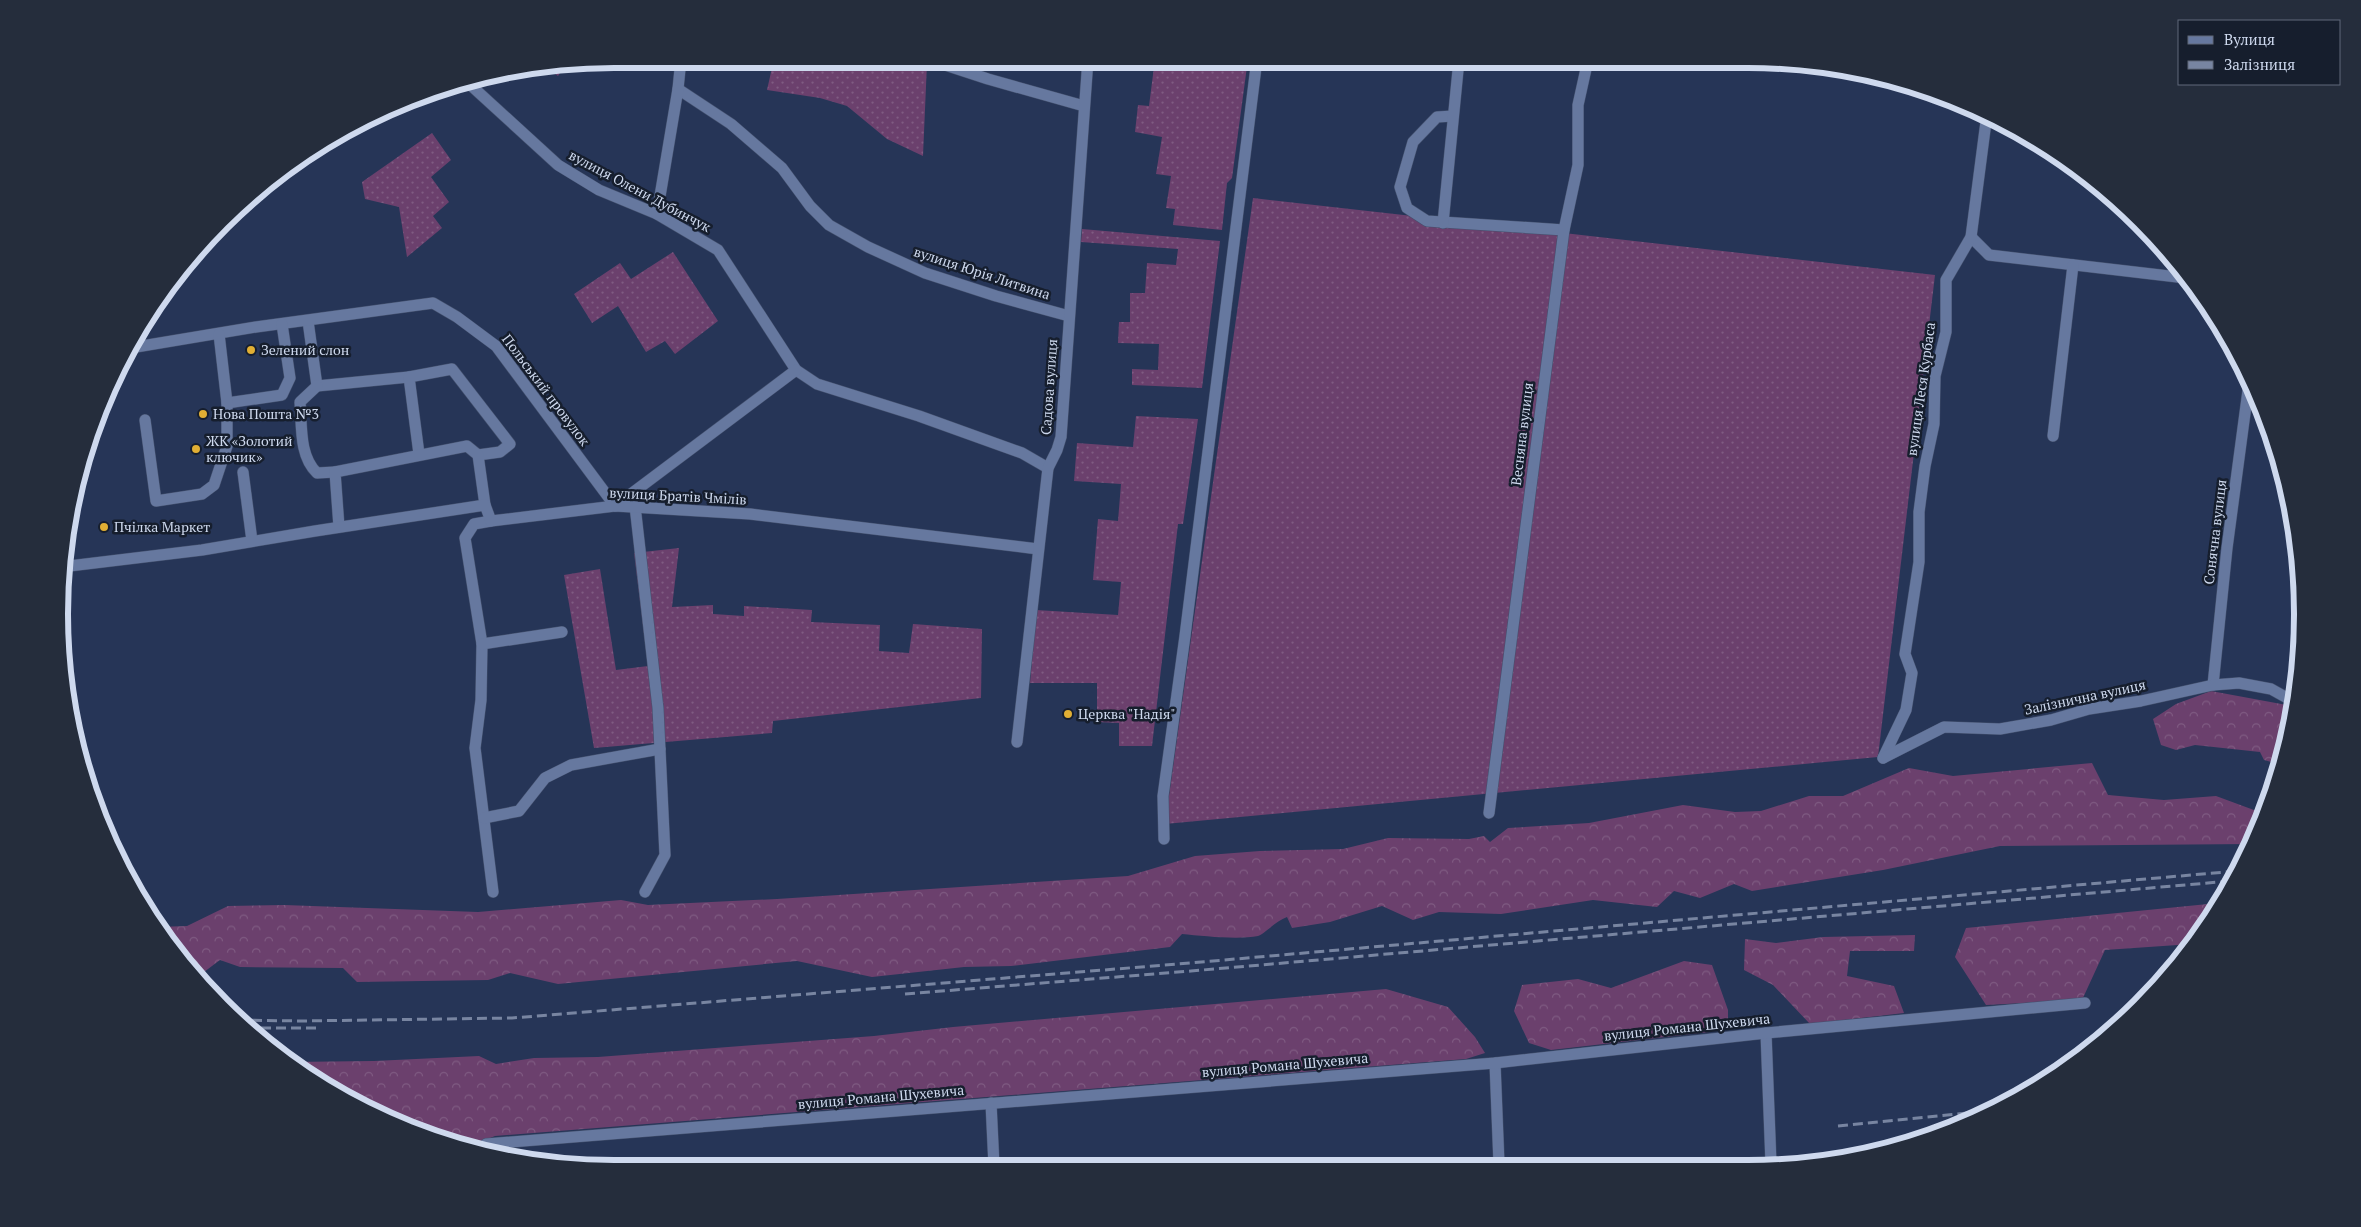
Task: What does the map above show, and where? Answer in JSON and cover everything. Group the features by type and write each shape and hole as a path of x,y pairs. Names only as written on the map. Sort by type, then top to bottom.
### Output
{"street":[{"path":"657,214 680,68"},
{"path":"953,68 988,80 1084,106"},
{"name":"Садова вулиця","path":"1017,742 1048,468 1058,450 1061,437 1087,68"},
{"path":"1164,839 1163,796 1187,626 1256,68"},
{"path":"1443,222 1458,68"},
{"name":"Весняна вулиця","path":"1489,813 1564,230 1578,165 1578,105 1586,68"},
{"name":"вулиця Олени Дубинчук","path":"471,86 558,165 599,190 657,214 718,250 796,370 817,384 919,416 1022,453 1048,468"},
{"name":"вулиця Юрія Литвина","path":"678,89 731,124 782,168 810,206 829,225 868,247 925,273 996,296 1069,316"},
{"path":"1453,116 1437,117 1413,142 1400,187 1406,208 1426,221 1564,230"},
{"name":"вулиця Леся Курбаса","path":"1883,758 1906,710 1912,673 1905,654 1919,562 1920,503 1934,424 1934,376 1946,332 1946,280 1971,237 1986,123"},
{"path":"1971,237 1989,255 2175,274"},
{"path":"2053,436 2073,264"},
{"name":"Польський провулок","path":"137,347 433,303 457,317 496,346 615,506"},
{"path":"308,321 317,386"},
{"path":"227,402 282,395 290,378 282,324"},
{"path":"145,420 156,501 202,494 214,485 227,446 227,402 219,334"},
{"path":"478,455 500,452 510,444 452,369 409,377 317,386 300,402 305,453 310,466 317,473 335,472 467,446 478,455 485,505 491,521"},
{"path":"615,506 796,370"},
{"path":"409,377 419,454"},
{"name":"Сонячна вулиця","path":"2213,685 2227,548 2247,395"},
{"path":"243,472 252,541"},
{"path":"335,472 339,527"},
{"path":"70,566 202,550 485,505"},
{"name":"вулиця Братів Чмілів","path":"492,892 475,748 480,700 482,644 465,538 474,524 615,506 635,506 750,514 1038,549"},
{"path":"635,506 658,708 664,855 645,892"},
{"path":"482,644 562,632"},
{"name":"Залізнична вулиця","path":"1883,758 1944,727 2000,729 2052,720 2089,709 2141,701 2213,685 2239,683 2271,689 2287,698"},
{"path":"484,818 519,811 545,778 571,765 660,749"},
{"name":"вулиця Романа Шухевича","path":"498,1147 991,1102 1495,1063 1766,1033 2085,1004"},
{"path":"1766,1033 1771,1159"},
{"path":"1495,1063 1499,1160"},
{"path":"991,1102 994,1160"}],"green space":[{"path":"772,68 927,68 923,156 887,139 847,106 820,98 767,90"},
{"path":"1154,68 1247,68 1232,178 1227,183 1222,230 1173,225 1175,209 1166,208 1171,176 1156,174 1162,137 1135,132 1138,105 1149,106"},
{"path":"561,70 558,76 552,71"},
{"path":"432,133 451,160 431,177 449,202 433,216 442,228 407,257 399,207 365,199 362,182"},
{"path":"1253,198 1935,275 1878,757 1165,824"},
{"path":"1082,229 1220,241 1202,388 1132,385 1132,369 1158,370 1159,344 1118,343 1119,322 1130,322 1130,293 1145,293 1147,263 1176,265 1178,249 1081,242"},
{"path":"673,252 718,321 675,354 665,341 646,352 618,306 592,323 574,294 620,263 631,279"},
{"path":"1136,416 1198,419 1183,524 1178,524 1152,746 1119,746 1119,723 1097,722 1097,683 1030,683 1036,610 1118,615 1121,582 1093,580 1098,519 1118,521 1121,484 1074,481 1077,443 1133,447"},
{"path":"679,548 672,607 713,605 713,614 744,616 744,606 812,610 811,622 880,625 879,651 909,653 913,624 982,629 981,698 773,721 772,733 594,748 564,575 600,569 616,670 648,666 634,553"},
{"path":"2211,691 2286,705 2273,762 2264,760 2260,752 2195,745 2176,750 2161,745 2153,719 2176,704"},
{"path":"2092,763 2108,795 2164,800 2216,796 2256,811 2242,844 2000,846 1883,870 1752,891 1734,884 1700,898 1674,891 1657,907 1593,900 1501,914 1439,912 1413,920 1382,906 1330,922 1292,928 1287,917 1258,936 1241,938 1182,934 1170,947 1011,966 964,967 872,977 797,961 558,984 510,973 488,980 357,982 343,968 240,967 220,960 201,972 167,927 187,926 228,906 284,905 478,912 621,900 648,905 777,899 1128,876 1195,856 1260,851 1343,849 1388,838 1469,839 1484,836 1490,842 1508,828 1589,823 1683,805 1735,812 1761,811 1809,796 1843,796 1909,768 1953,776"},
{"path":"2209,904 2182,945 2105,950 2082,1000 1986,1005 1955,957 1966,928"},
{"path":"1915,935 1914,951 1850,951 1847,976 1894,986 1904,1013 1810,1024 1773,985 1744,970 1745,939 1776,943 1823,937"},
{"path":"1684,961 1712,965 1728,1010 1728,1027 1709,1032 1551,1050 1529,1043 1514,1011 1522,985 1578,979 1611,988"},
{"path":"1386,989 1448,1007 1475,1037 1485,1053 1466,1059 495,1136 479,1143 438,1131 372,1103 340,1086 303,1062 374,1061 479,1056 496,1064 534,1058 598,1057 874,1036 953,1027"}],"railway":[{"path":"249,1020 512,1018 1190,963 2228,872"},
{"path":"905,994 2222,882"},
{"path":"258,1028 319,1028"},
{"path":"1838,1126 1967,1113"}],"place":[{"name":"Зелений слон","path":"251,350"},
{"name":"Нова Пошта №3","path":"203,414"},
{"name":"ЖК «Золотий ключик»","path":"196,449"},
{"name":"Пчілка Маркет","path":"104,527"},
{"name":"Церква \"Надія\"","path":"1068,714"}]}
